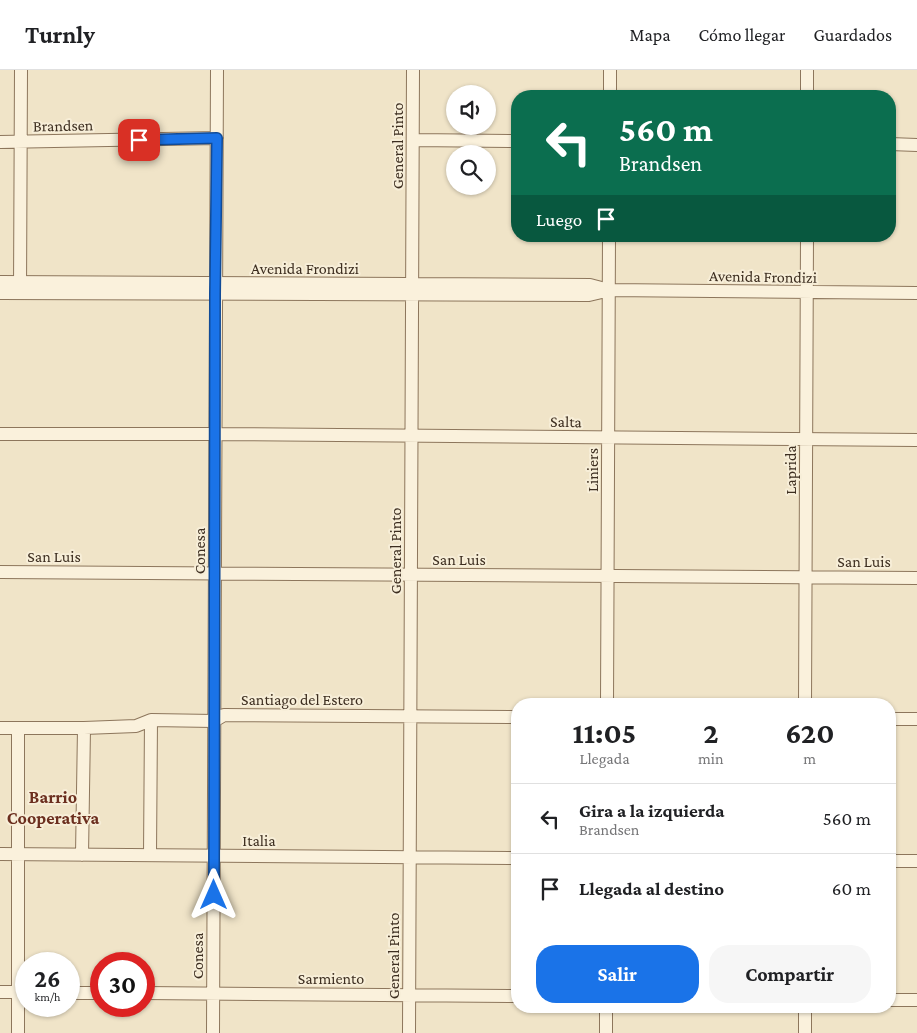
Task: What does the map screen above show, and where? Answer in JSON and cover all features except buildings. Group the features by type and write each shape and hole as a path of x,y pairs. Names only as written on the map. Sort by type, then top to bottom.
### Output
{"street":[{"path":"20,288 21,70"},
{"name":"Conesa","path":"213,1033 217,70"},
{"name":"General Pinto","path":"409,1033 413,70"},
{"path":"610,70 610,90"},
{"path":"807,70 807,90"},
{"name":"Brandsen","path":"0,142 217,138"},
{"path":"413,140 511,141"},
{"path":"896,144 917,145"},
{"name":"Liniers","path":"607,698 609,242"},
{"name":"Laprida","path":"805,698 807,242"},
{"name":"Avenida Frondizi","path":"0,282 20,288"},
{"name":"Avenida Frondizi","path":"0,293 20,288 412,289 590,286 608,290 917,293"},
{"name":"Salta","path":"0,434 412,435 917,440"},
{"name":"San Luis","path":"0,572 917,578"},
{"name":"Santiago del Estero","path":"0,728 136,726 151,720 214,721 224,714 511,717"},
{"path":"896,719 917,719"},
{"path":"150,855 151,720"},
{"path":"18,728 18,854 21,952"},
{"path":"82,855 84,728"},
{"name":"Italia","path":"0,854 511,858"},
{"path":"896,861 917,861"},
{"path":"0,992 15,992"},
{"name":"Sarmiento","path":"155,993 511,996"},
{"path":"896,1000 917,1000"},
{"path":"606,1013 606,1033"},
{"path":"805,1013 805,1033"},
{"path":"18,1033 20,1017"}],"district":[{"name":"Barrio Cooperativa","path":"53,808"}],"route":[{"path":"139,140 217,138 214,895"}]}
